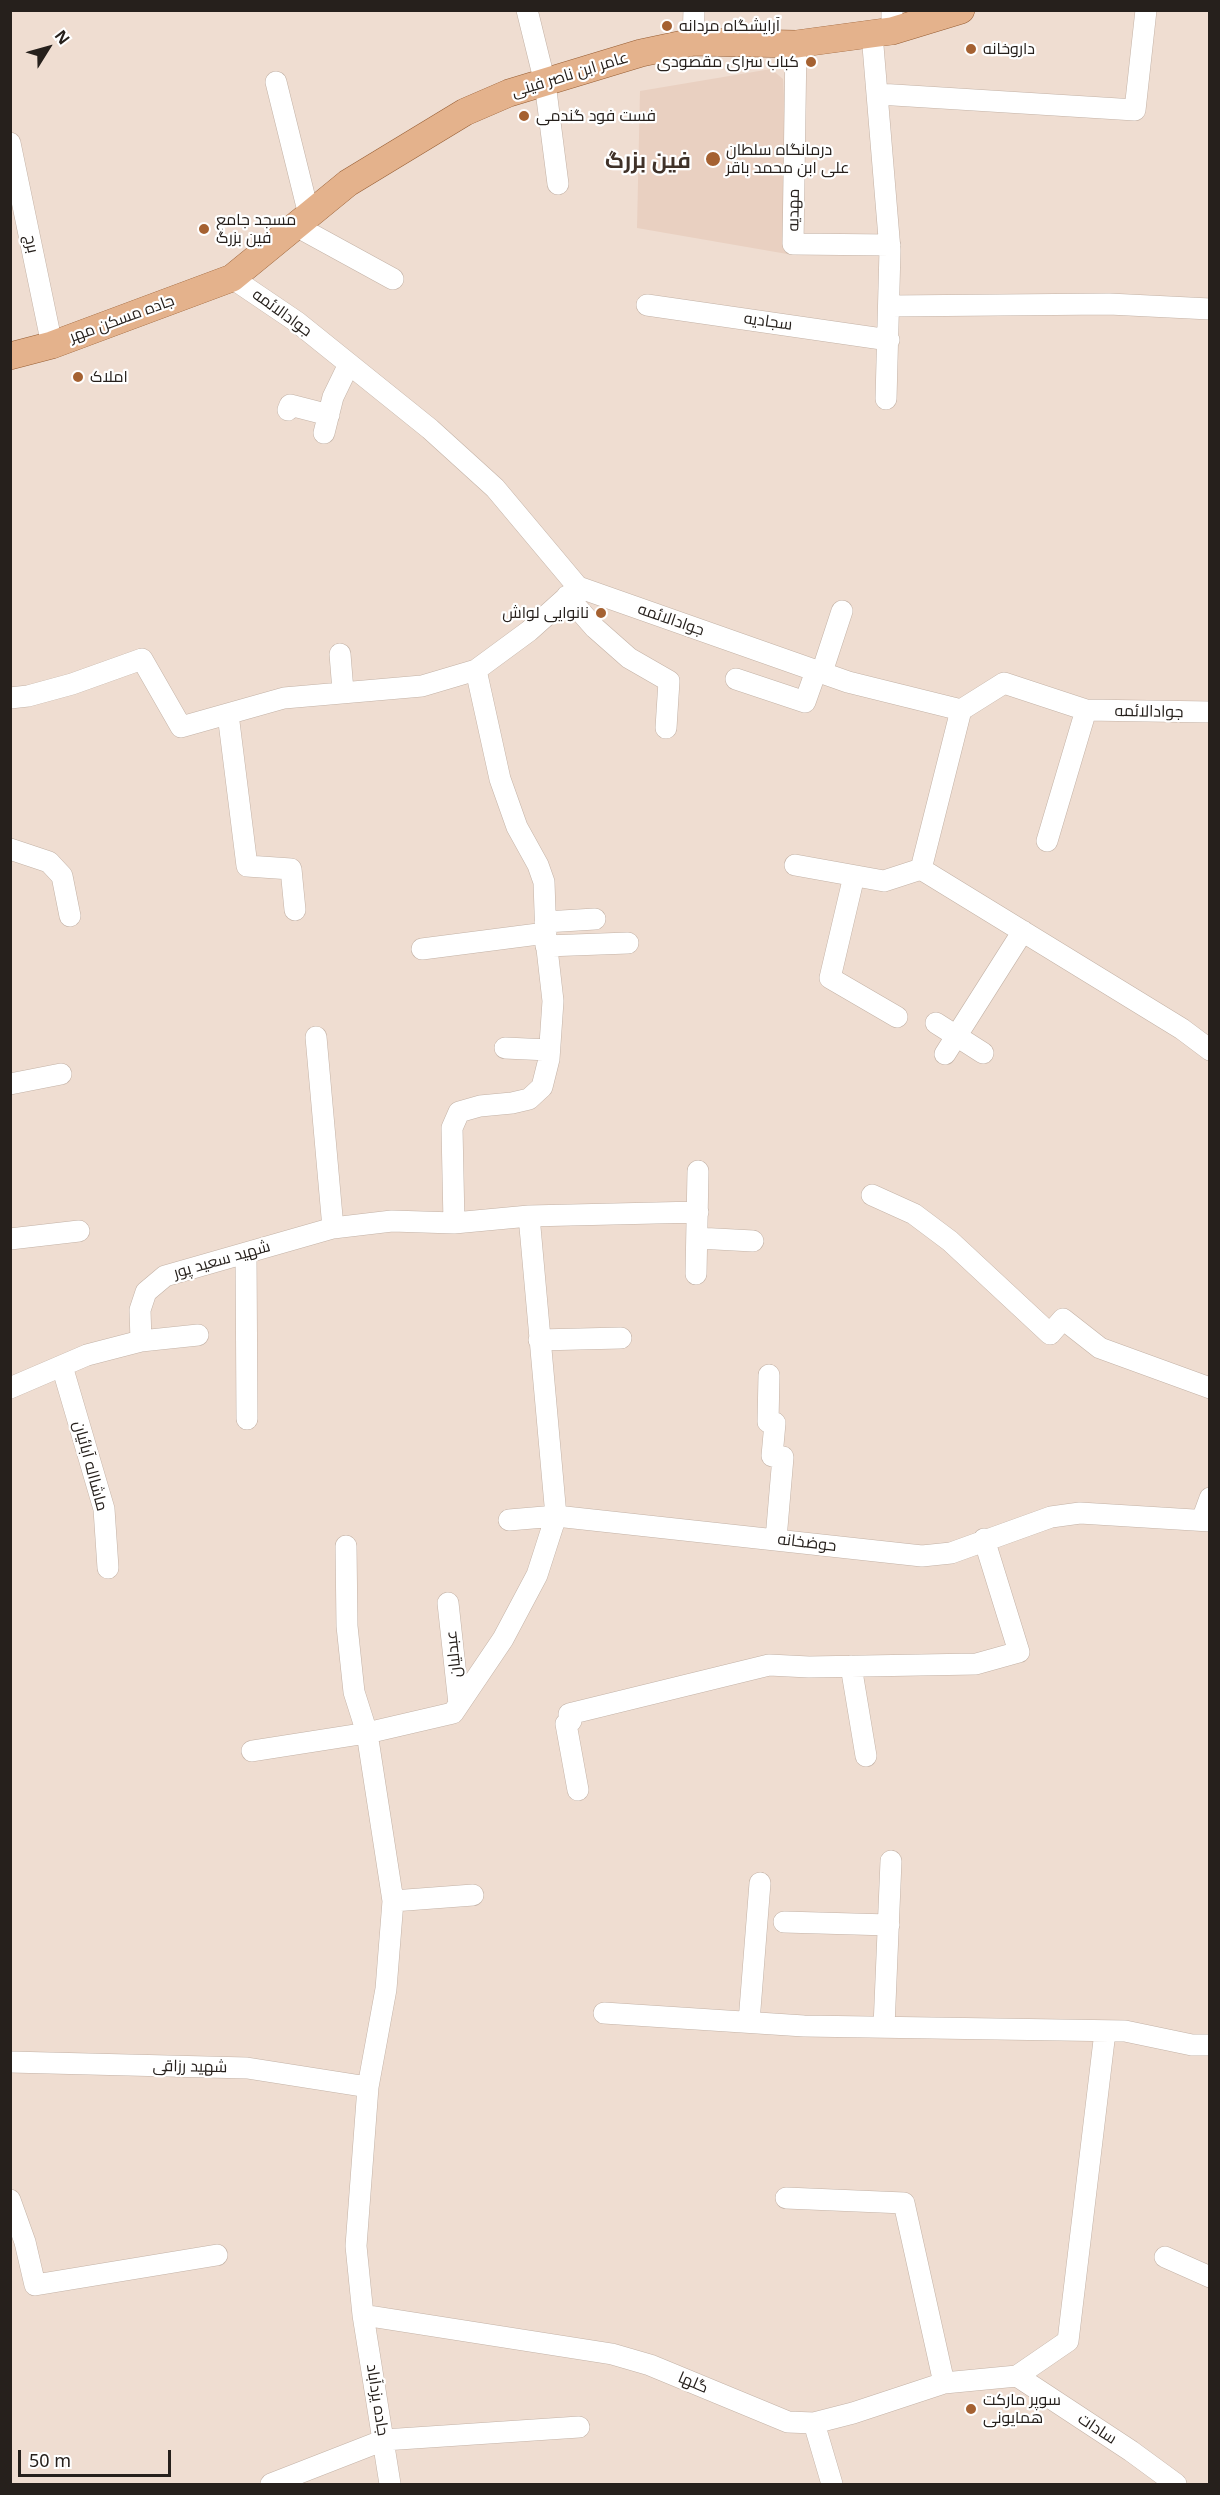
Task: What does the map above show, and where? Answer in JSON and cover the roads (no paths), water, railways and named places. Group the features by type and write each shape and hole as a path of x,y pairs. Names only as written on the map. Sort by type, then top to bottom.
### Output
{"main road":[{"name":"عامر ابن ناصر فینی","path":"232,278 357,177 465,112 509,93 641,53 693,42 796,44 961,10"},
{"name":"جاده مسکن مهر","path":"10,356 52,345 232,278"}],"street":[{"path":"527,10 545,83 558,184"},
{"path":"693,42 694,10"},
{"path":"878,94 1135,110 1146,10"},
{"path":"885,25 878,94 890,246 891,306 886,399"},
{"name":"مهدیه","path":"796,44 794,244 890,246"},
{"path":"276,82 303,221 393,279"},
{"name":"برج","path":"10,143 52,345"},
{"name":"جوادالائمه","path":"232,278 297,322 429,429 495,488 573,592 848,682 961,710 1004,683 1086,710 1209,712"},
{"name":"سجادیه","path":"646,304 889,339"},
{"path":"891,306 1109,304 1209,309"},
{"path":"288,410 290,405 326,424 349,364"},
{"path":"10,698 28,696 72,684 142,659 181,727 284,698 343,691 422,686 476,670 529,631 573,592 595,628 629,658 669,681 666,728"},
{"path":"736,679 805,702 842,611"},
{"path":"340,654 343,691"},
{"path":"454,1223 452,1128 459,1112 480,1106 512,1104 529,1099 542,1087 549,1050 554,1001 546,934 544,882 538,865 517,827 500,779 476,670"},
{"path":"921,869 961,710"},
{"path":"1047,841 1086,710"},
{"path":"228,714 247,866 291,869 295,910"},
{"path":"10,849 49,862 62,876 70,916"},
{"path":"795,865 884,881 921,869 1182,1029 1209,1050"},
{"path":"854,876 830,978 897,1017"},
{"path":"422,949 546,934 595,919"},
{"path":"945,1054 1023,930"},
{"path":"546,934 628,943"},
{"path":"936,1023 983,1053"},
{"path":"316,1037 333,1228"},
{"path":"505,1048 549,1050"},
{"path":"10,1084 61,1074"},
{"path":"696,1274 698,1171"},
{"path":"872,1196 914,1214 950,1241 1050,1334 1063,1319 1100,1348 1209,1388"},
{"name":"شهید سعید پور","path":"141,1341 140,1310 146,1292 165,1276 333,1228 392,1221 454,1223 529,1216 698,1212"},
{"path":"252,1751 367,1733 453,1713 503,1639 537,1575 556,1516 529,1216"},
{"path":"10,1239 79,1231"},
{"path":"697,1238 753,1241"},
{"path":"246,1252 248,1419"},
{"path":"10,1388 87,1355 141,1341 198,1335"},
{"path":"539,1340 621,1338"},
{"name":"ماشااله آبائیان","path":"62,1366 104,1509 108,1568"},
{"path":"769,1375 768,1422 774,1423 772,1456 783,1457 776,1539"},
{"path":"1206,1521 1209,1498"},
{"name":"حوضخانه","path":"509,1520 556,1516 922,1556 951,1553 984,1539 1051,1517 1080,1513 1206,1521"},
{"path":"579,1790 566,1724 571,1721 569,1714 769,1665 976,1664 1019,1652 984,1539"},
{"name":"جاده یزدآباد","path":"346,1546 347,1626 354,1692 367,1733 393,1901 386,1989 368,2087 356,2246 363,2315 390,2484"},
{"name":"عبدلیان","path":"448,1603 459,1704"},
{"path":"851,1666 866,1756"},
{"path":"884,2027 891,1861"},
{"path":"749,2022 760,1883"},
{"path":"393,1901 472,1895"},
{"path":"784,1922 889,1925"},
{"path":"604,2013 749,2022 1145,2034 1192,2045 1209,2045"},
{"path":"1017,2376 1068,2341 1105,2032"},
{"name":"شهید رزاقی","path":"10,2062 247,2068 368,2087"},
{"path":"786,2198 904,2203 944,2383"},
{"path":"10,2200 18,2245 35,2285 217,2255"},
{"path":"1165,2257 1209,2277"},
{"name":"گلها","path":"363,2315 612,2354 650,2365 788,2422 814,2423 853,2414 944,2383 1017,2376"},
{"name":"سادات","path":"1017,2376 1131,2451 1176,2484"},
{"path":"814,2423 832,2484"},
{"path":"271,2484 384,2440 579,2427"}],"place":[{"name":"آرایشگاه مردانه","path":"667,26"},
{"name":"داروخانه","path":"971,49"},
{"name":"کباب سرای مقصودی","path":"811,62"},
{"name":"فست فود گندمی","path":"524,116"},
{"name":"درمانگاه سلطان علی ابن محمد باقر","path":"713,159"},
{"name":"مسجد جامع فین بزرگ","path":"204,229"},
{"name":"املاک","path":"78,377"},
{"name":"نانوایی لواش","path":"601,613"},
{"name":"سوپر مارکت همایونی","path":"971,2409"}],"district":[{"name":"فین بزرگ","path":"648,162"}]}
